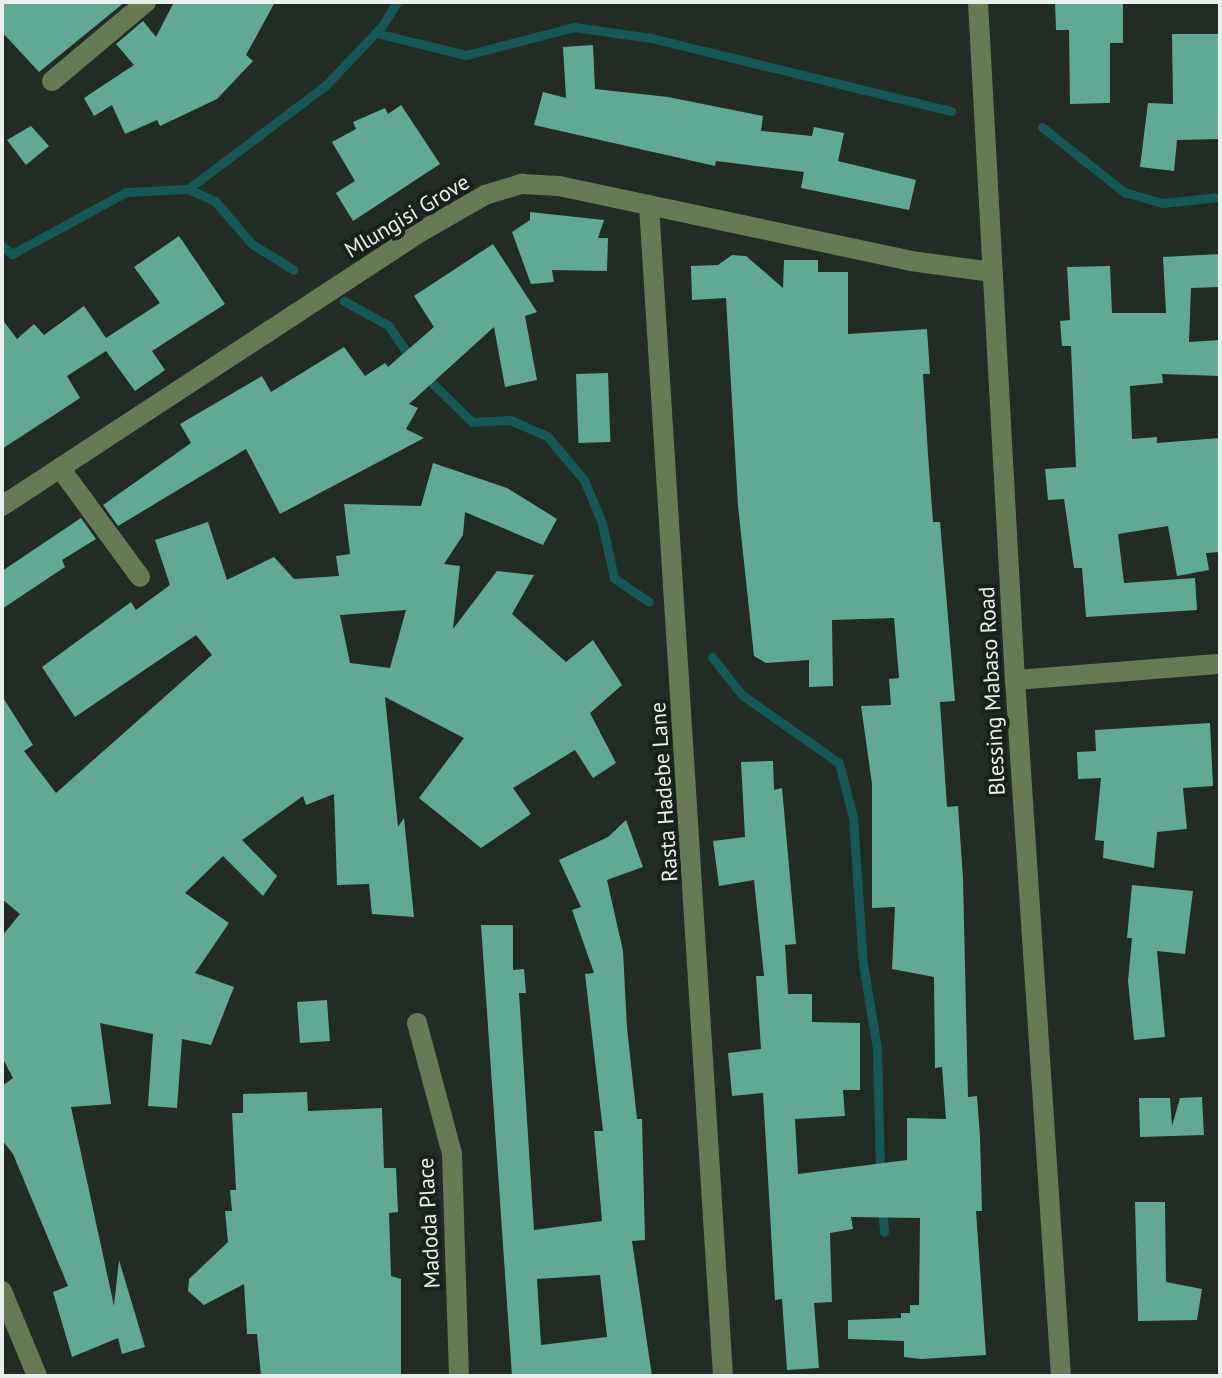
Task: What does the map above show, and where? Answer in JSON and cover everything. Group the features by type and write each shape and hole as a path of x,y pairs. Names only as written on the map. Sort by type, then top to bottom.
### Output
{"street":[{"path":"52,81 146,2"},
{"name":"Blessing Mabaso Road","path":"978,2 1015,680 1061,1376"},
{"name":"Mlungisi Grove","path":"2,506 485,195 522,184 559,186 911,261 992,272"},
{"name":"Rasta Hadebe Lane","path":"649,206 723,1376"},
{"path":"60,468 140,577"},
{"path":"1015,680 1220,664"},
{"name":"Madoda Place","path":"417,1023 452,1154 459,1376"},
{"path":"2,1291 37,1376"}],"building":[{"path":"2,2 125,2 39,72 2,32"},
{"path":"174,2 275,2 246,55 253,61 217,99 160,126 157,120 125,134 112,105 94,116 84,98 134,65 116,44 143,21 156,37"},
{"path":"1055,2 1123,2 1123,43 1110,43 1110,103 1070,104 1069,30 1056,30"},
{"path":"1172,34 1220,34 1220,139 1177,140 1174,171 1140,167 1148,103 1173,104"},
{"path":"593,45 595,89 668,97 763,116 761,131 812,136 814,127 844,133 838,161 916,180 909,210 801,188 804,172 716,161 715,166 534,125 543,92 566,98 563,47"},
{"path":"401,105 440,164 353,221 336,193 355,181 332,142 356,129 353,122 385,108 388,114"},
{"path":"31,126 49,146 26,165 7,140"},
{"path":"530,212 604,220 598,238 608,238 607,271 552,270 554,282 531,284 512,232 530,220"},
{"path":"179,236 225,304 152,351 165,370 135,391 106,351 67,376 80,398 2,449 2,319 17,339 34,324 44,335 84,306 106,338 160,303 134,267"},
{"path":"493,244 537,312 525,316 537,380 505,387 494,327 409,404 418,408 406,429 424,438 280,514 246,449 118,526 103,505 191,443 180,424 262,376 271,392 344,347 365,376 385,363 388,367 434,327 414,296"},
{"path":"1220,254 1220,287 1191,288 1189,342 1220,340 1220,376 1162,374 1163,383 1130,386 1132,439 1157,437 1157,443 1220,438 1220,552 1206,553 1209,570 1177,576 1168,526 1118,534 1124,583 1195,578 1197,610 1086,617 1082,568 1074,568 1064,499 1048,500 1045,469 1076,467 1071,346 1062,346 1060,321 1070,320 1067,267 1110,266 1112,313 1166,313 1163,257"},
{"path":"732,255 746,256 783,288 784,260 818,260 818,272 848,272 848,334 927,329 930,374 923,374 933,522 940,522 955,701 940,702 947,807 958,806 963,878 968,1097 977,1096 980,1137 982,1211 976,1211 986,1355 921,1359 904,1357 904,1341 848,1339 848,1320 901,1318 901,1313 910,1313 910,1305 919,1305 920,1218 851,1217 853,1229 830,1233 832,1302 814,1303 819,1368 787,1370 782,1299 775,1300 763,1093 732,1096 728,1053 761,1049 756,976 764,976 754,880 719,886 713,841 745,837 741,762 773,761 774,790 782,788 796,944 785,945 788,994 812,994 812,1022 860,1023 860,1090 843,1090 845,1116 795,1119 798,1174 907,1160 907,1118 946,1119 942,1067 935,1068 934,977 892,969 895,907 872,908 872,784 861,706 891,705 889,679 899,678 894,618 832,620 833,686 809,687 809,660 766,663 754,656 738,506 726,298 692,300 691,266 718,265"},
{"path":"608,373 610,442 578,443 576,374"},
{"path":"433,463 507,488 557,519 543,545 465,512 463,535 444,564 460,566 453,629 497,571 534,575 512,614 566,662 593,640 622,685 590,713 616,763 593,778 575,750 513,788 531,814 481,848 419,798 464,738 385,697 398,827 404,818 414,917 372,914 369,884 337,885 334,794 306,805 303,796 242,840 277,876 263,896 223,856 185,893 229,923 195,973 234,987 211,1045 182,1039 177,1108 148,1106 153,1034 100,1023 111,1104 71,1107 114,1306 119,1260 145,1347 122,1354 118,1338 72,1357 53,1292 68,1286 13,1154 2,1140 2,1086 13,1078 2,1057 2,936 20,914 2,899 2,696 33,745 24,751 56,793 212,655 196,635 75,717 42,667 131,602 136,610 170,585 155,540 208,522 227,580 274,557 294,579 339,576 336,556 350,554 344,504 421,506","holes":["406,610 390,668 350,663 340,615"]},
{"path":"81,518 96,539 62,560 65,567 2,609 2,571"},
{"path":"1210,723 1213,786 1183,788 1187,829 1157,832 1154,868 1103,858 1104,841 1095,840 1101,778 1078,779 1077,752 1096,751 1095,730"},
{"path":"626,820 643,867 607,880 623,951 627,1028 637,1119 642,1119 645,1240 632,1241 652,1376 512,1376 481,925 513,925 513,970 524,969 526,993 519,993 534,1230 602,1221 594,1131 603,1131 585,974 594,973 572,910 581,907 559,860 608,837","holes":["600,1275 607,1337 541,1345 537,1279"]},
{"path":"1132,885 1193,891 1185,954 1157,951 1165,1037 1134,1040 1128,981 1132,938 1127,938"},
{"path":"327,1000 330,1041 300,1043 297,1002"},
{"path":"307,1092 308,1111 382,1108 384,1168 396,1168 398,1212 389,1213 391,1276 401,1279 401,1376 261,1376 257,1334 247,1334 244,1284 204,1305 188,1291 189,1279 228,1242 225,1211 232,1211 230,1190 236,1190 232,1113 243,1113 243,1094"},
{"path":"1202,1097 1204,1135 1140,1137 1139,1098 1170,1098 1172,1126 1180,1098"},
{"path":"1135,1202 1165,1202 1166,1282 1202,1289 1197,1320 1138,1321"}],"waterway":[{"path":"2,246 12,254 126,192 188,189 326,85 382,26 397,2"},
{"path":"376,33 466,55 574,27 651,38 951,111"},
{"path":"1042,127 1124,192 1162,203 1220,197"},
{"path":"188,189 215,201 252,244 294,270"},
{"path":"344,301 388,325 412,360"},
{"path":"424,375 472,422 510,420 547,436 584,480 602,523 614,578 649,602"},
{"path":"712,657 742,695 839,763 853,818 863,964 877,1049 880,1173"},
{"path":"882,1208 884,1232"}]}
